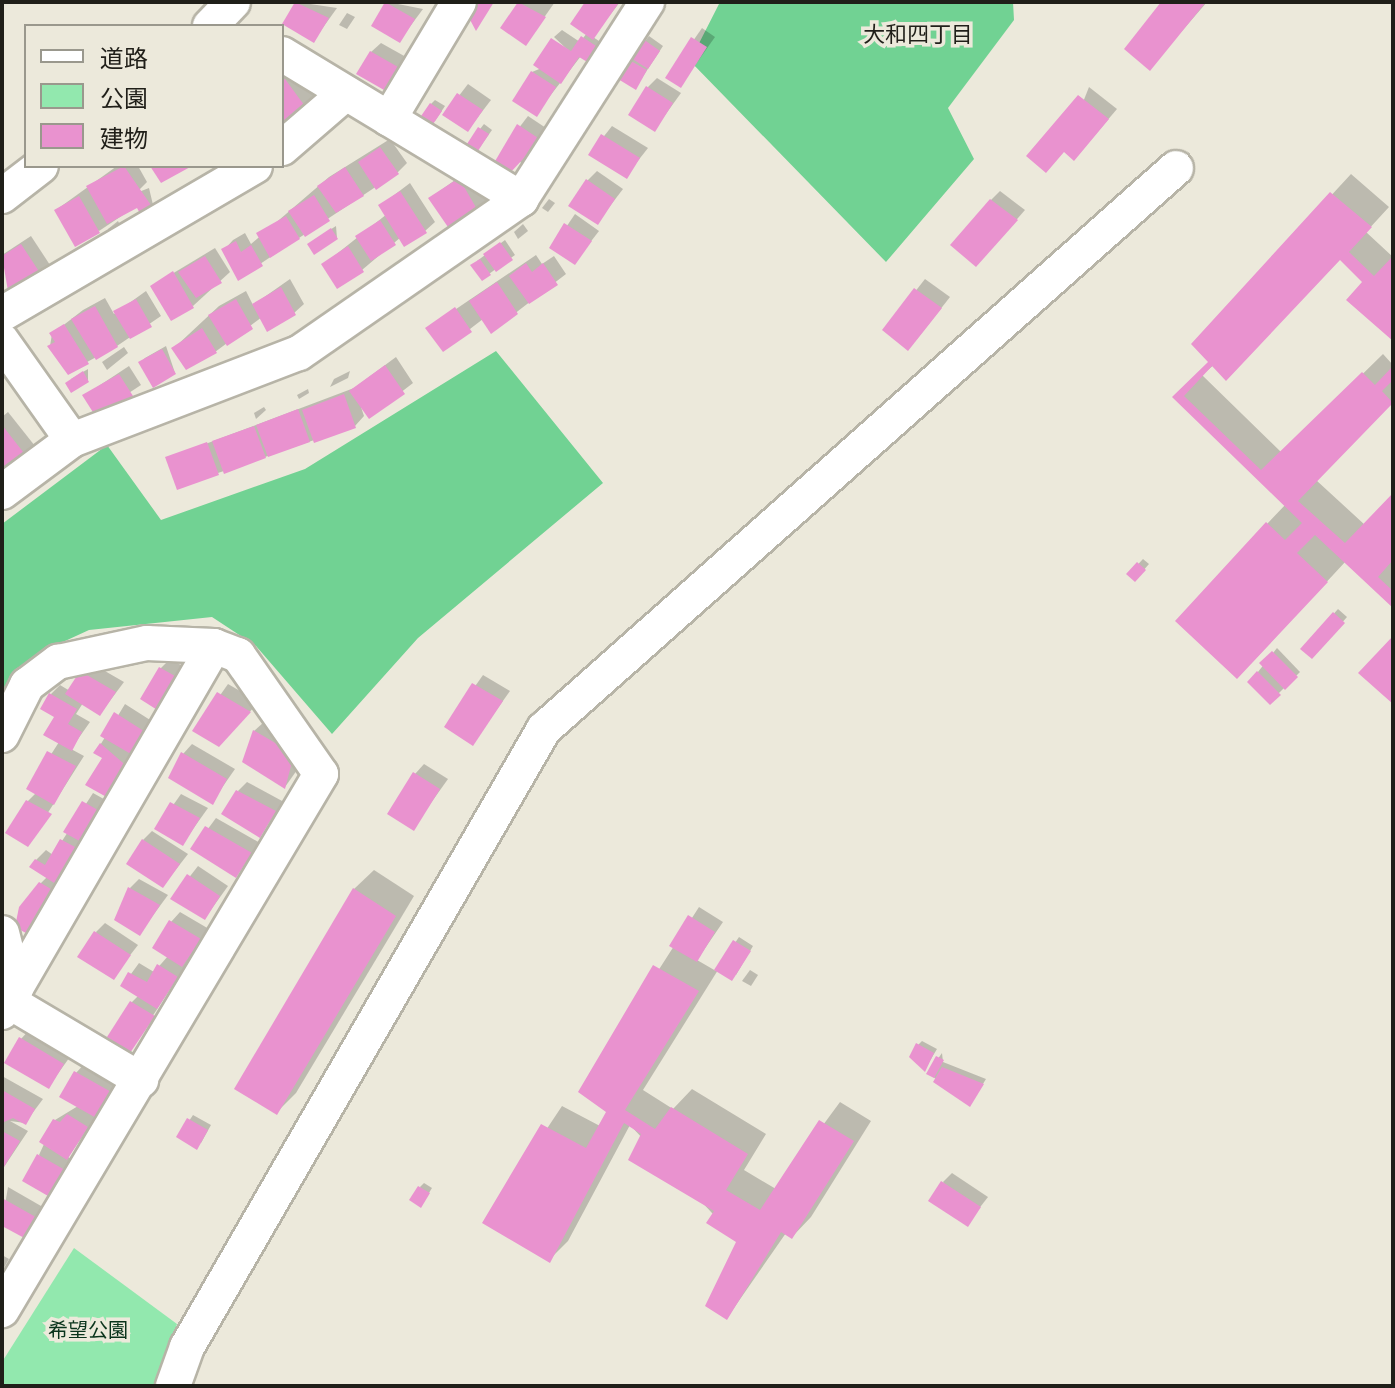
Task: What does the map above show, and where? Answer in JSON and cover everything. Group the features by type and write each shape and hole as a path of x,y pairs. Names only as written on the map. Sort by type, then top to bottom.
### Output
{"street":[{"path":"389,119 459,2"},
{"path":"2,492 72,440 299,353 521,199 647,2"},
{"path":"284,55 521,199"},
{"path":"284,146 346,93"},
{"path":"2,196 38,168"},
{"path":"2,314 252,168"},
{"path":"173,1386 187,1347 544,729 1176,168"},
{"path":"2,341 72,440"},
{"path":"2,735 27,685 58,662 147,643 214,646 238,655 321,774 2,1310"},
{"path":"9,1000 214,646"},
{"path":"2,933 9,1000"},
{"path":"9,1000 141,1080"}],"green space":[{"path":"720,2 1013,2 1014,20 948,108 974,159 886,262 690,61"},
{"path":"496,351 603,483 418,638 332,734 256,646 212,617 89,630 39,653 2,699 2,524 107,445 161,520 305,469"},
{"name":"希望公園","path":"74,1248 177,1324 159,1386 2,1386 2,1362"}],"building":[{"path":"295,2 329,18 314,43 282,24"},
{"path":"385,2 415,19 400,43 371,26"},
{"path":"477,2 494,2 476,31 468,16"},
{"path":"518,2 546,17 526,46 500,28"},
{"path":"585,2 618,4 593,40 570,24"},
{"path":"1161,2 1206,2 1150,71 1124,49"},
{"path":"581,36 599,48 589,63 579,57 561,84 533,65 551,38 571,51"},
{"path":"691,37 707,47 681,88 665,78"},
{"path":"643,39 660,51 648,69 631,58"},
{"path":"370,51 398,67 384,90 356,74"},
{"path":"629,60 647,70 636,90 618,79"},
{"path":"531,71 556,87 537,117 512,101"},
{"path":"284,80 307,109 284,125"},
{"path":"646,86 673,103 655,132 628,115"},
{"path":"457,93 483,110 468,132 442,115"},
{"path":"1078,95 1109,119 1074,161 1064,152 1046,173 1026,156"},
{"path":"430,103 442,111 431,127 419,119"},
{"path":"517,124 541,140 506,177 491,168"},
{"path":"478,127 489,134 476,154 465,147"},
{"path":"601,134 640,158 627,179 588,155"},
{"path":"380,147 399,174 376,190 358,162"},
{"path":"345,167 364,196 336,213 317,186"},
{"path":"125,168 155,211 142,217 137,208 107,224 86,186"},
{"path":"151,168 188,168 161,183"},
{"path":"459,178 478,211 450,230 428,198"},
{"path":"586,179 615,199 598,225 568,206"},
{"path":"400,191 427,233 404,247 378,205"},
{"path":"1330,192 1372,227 1349,252 1374,276 1393,256 1393,341 1346,300 1362,282 1340,260 1226,381 1212,366 1184,396 1261,470 1362,372 1375,385 1393,366 1393,380 1382,391 1393,403 1298,501 1345,543 1393,493 1393,560 1378,577 1393,591 1393,608 1315,535 1297,553 1328,582 1237,679 1175,621 1266,522 1285,540 1302,523 1172,397 1208,362 1191,344"},
{"path":"314,195 330,221 305,237 288,211"},
{"path":"79,196 100,233 75,247 54,210"},
{"path":"990,199 1018,220 976,267 950,245"},
{"path":"286,216 300,239 270,258 256,233"},
{"path":"380,220 396,245 371,261 355,236"},
{"path":"564,223 592,241 575,265 549,248"},
{"path":"331,228 338,239 314,255 307,244"},
{"path":"236,241 241,252 251,245 263,266 238,281 221,249"},
{"path":"500,242 513,260 496,272 483,254"},
{"path":"21,244 42,276 9,297 2,256"},
{"path":"348,246 364,272 337,289 321,264"},
{"path":"205,256 222,283 196,298 178,272"},
{"path":"480,259 491,275 482,281 470,265"},
{"path":"526,263 532,272 543,263 558,285 529,304 509,276"},
{"path":"173,271 194,308 171,321 150,286"},
{"path":"497,282 518,314 491,334 469,301"},
{"path":"281,287 296,315 267,332 252,304"},
{"path":"914,288 942,308 908,351 882,330"},
{"path":"136,299 152,327 130,339 113,311"},
{"path":"236,299 253,329 227,346 208,315"},
{"path":"95,306 118,347 96,360 71,319"},
{"path":"455,307 472,332 443,352 425,328"},
{"path":"64,324 89,364 68,375 47,346 55,342 49,333"},
{"path":"202,328 217,353 186,370 171,348"},
{"path":"162,349 176,374 153,388 138,362"},
{"path":"385,365 405,394 369,419 349,391"},
{"path":"83,371 89,382 71,393 65,383"},
{"path":"119,374 133,396 96,417 82,395"},
{"path":"344,394 356,428 314,443 302,410"},
{"path":"298,409 310,442 268,457 256,425"},
{"path":"2,425 27,457 2,475"},
{"path":"254,426 266,458 224,474 212,441"},
{"path":"207,442 219,475 177,490 165,457"},
{"path":"1137,562 1146,570 1135,582 1126,574"},
{"path":"1333,612 1345,623 1312,659 1300,649"},
{"path":"1393,636 1393,704 1358,673"},
{"path":"1272,651 1298,677 1285,690 1259,663"},
{"path":"159,667 182,680 162,713 140,699"},
{"path":"80,671 116,692 100,716 65,694"},
{"path":"1257,671 1281,695 1270,705 1247,682"},
{"path":"472,683 503,701 473,746 444,727"},
{"path":"217,692 251,712 219,747 192,731"},
{"path":"49,693 77,709 68,724 82,732 72,751 43,735 54,717 40,709"},
{"path":"114,712 150,735 136,757 100,736"},
{"path":"253,730 294,754 285,789 242,762"},
{"path":"100,743 130,769 110,799 85,785 102,758 93,753"},
{"path":"47,751 76,766 54,805 26,789"},
{"path":"181,752 227,779 213,805 168,778"},
{"path":"413,772 440,789 414,831 387,814"},
{"path":"236,790 276,811 260,838 221,814"},
{"path":"26,800 52,814 28,847 5,833"},
{"path":"82,801 103,813 85,844 63,832"},
{"path":"170,802 200,818 183,846 154,829"},
{"path":"205,826 252,853 236,878 190,849"},
{"path":"60,839 77,848 62,888 29,867 35,859 45,865"},
{"path":"142,839 180,864 163,888 126,864"},
{"path":"187,874 220,896 205,920 170,899"},
{"path":"39,882 63,896 35,938 15,927 19,907"},
{"path":"128,887 160,905 140,936 114,920"},
{"path":"353,888 396,916 277,1115 234,1089"},
{"path":"688,915 715,932 697,962 669,946"},
{"path":"169,920 201,939 182,967 152,948"},
{"path":"94,931 131,955 114,980 77,957"},
{"path":"733,940 751,951 732,981 714,970"},
{"path":"157,964 178,977 157,1009 120,986 128,972 147,982"},
{"path":"653,965 699,991 625,1110 655,1129 671,1107 748,1154 726,1190 760,1210 819,1120 854,1141 792,1239 781,1232 727,1320 705,1306 736,1242 706,1223 714,1211 628,1160 641,1134 624,1123 550,1263 482,1223 541,1124 586,1148 606,1112 578,1092"},
{"path":"130,1001 155,1016 130,1053 107,1037"},
{"path":"19,1037 64,1064 49,1089 4,1063"},
{"path":"916,1043 934,1053 925,1072 909,1057"},
{"path":"936,1056 944,1060 934,1078 926,1074"},
{"path":"942,1067 984,1084 970,1107 933,1082"},
{"path":"74,1071 113,1093 98,1119 59,1097"},
{"path":"2,1090 35,1109 26,1125 13,1118 2,1123"},
{"path":"67,1114 88,1127 67,1160 39,1142 53,1119 60,1122"},
{"path":"187,1118 208,1130 197,1150 176,1137"},
{"path":"2,1131 20,1141 2,1170"},
{"path":"37,1154 72,1174 55,1200 22,1181"},
{"path":"941,1181 981,1207 968,1227 928,1201"},
{"path":"418,1186 430,1193 421,1208 409,1200"},
{"path":"2,1198 41,1220 28,1240 2,1226"}],"district":[{"name":"大和四丁目","path":"918,35"}]}
